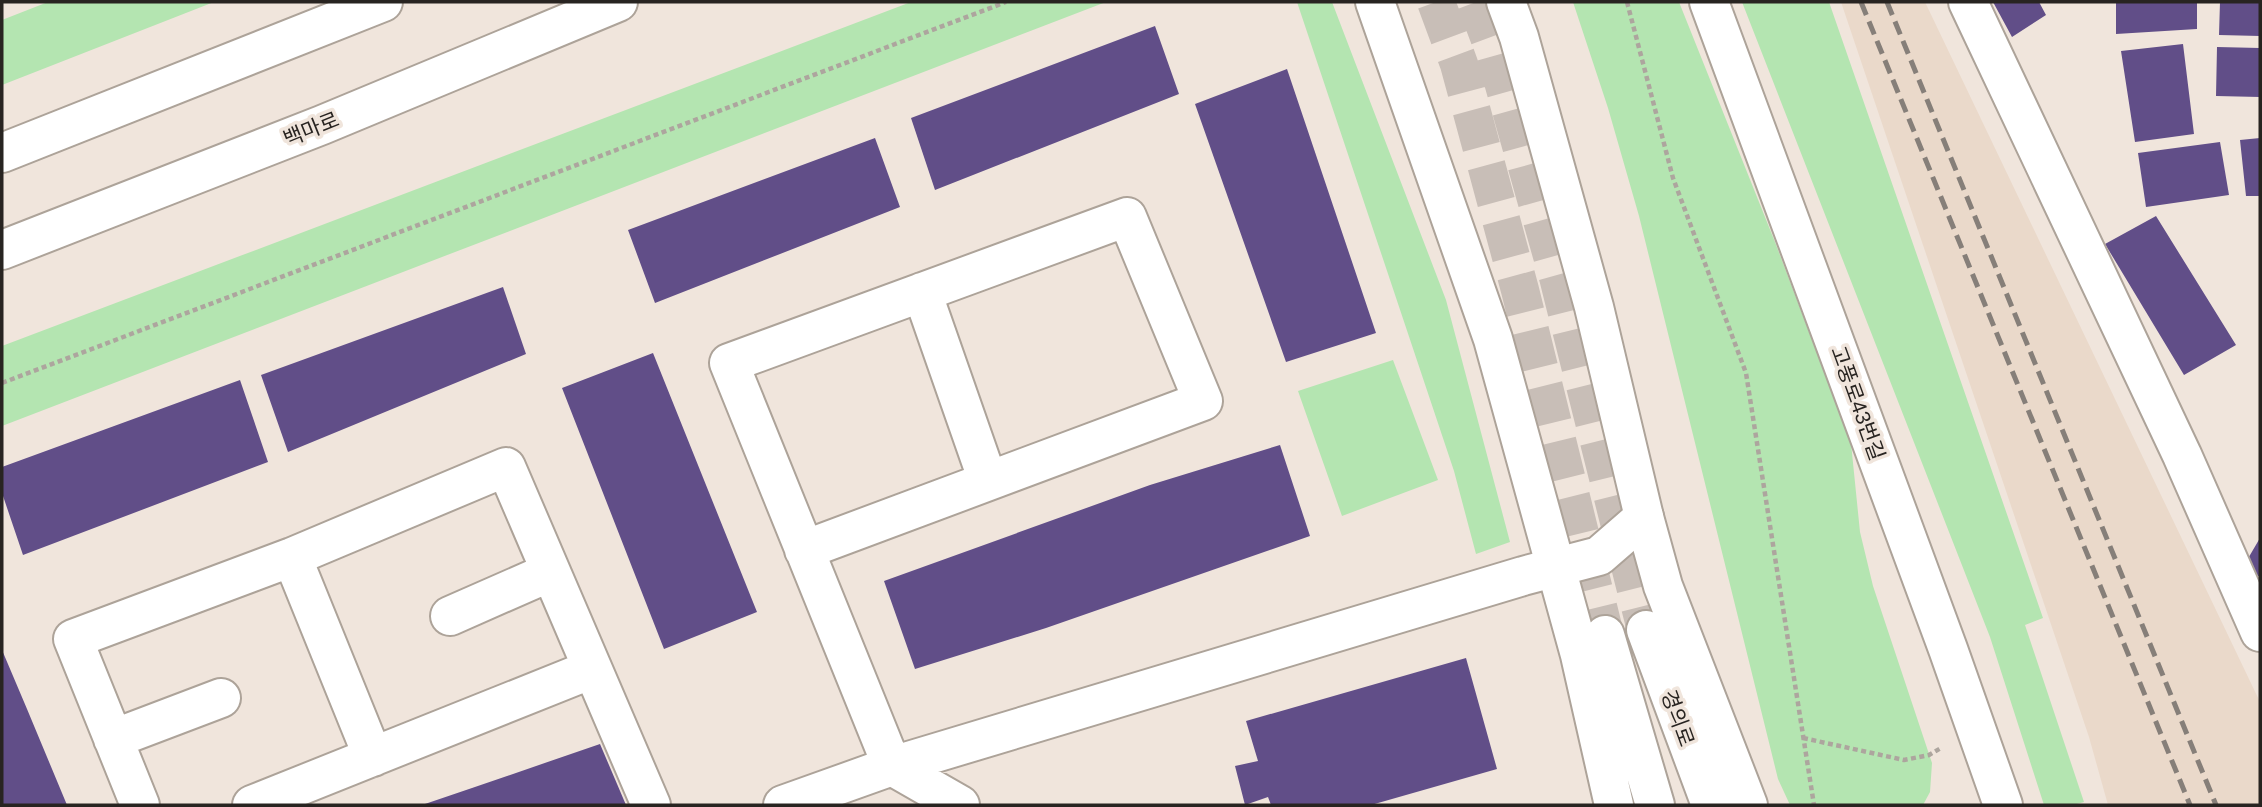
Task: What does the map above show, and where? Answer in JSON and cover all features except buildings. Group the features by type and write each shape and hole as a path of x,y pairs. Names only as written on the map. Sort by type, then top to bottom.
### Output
{"main road":[{"path":"2,153 383,2"},
{"name":"백마로","path":"2,250 322,125 618,2"},
{"path":"1375,2 1493,339 1580,655 1614,805"},
{"path":"1506,2 1519,37 1594,307 1663,586 1748,805"},
{"name":"고풍로43번길","path":"1709,2 1934,610 2003,805"},
{"path":"1968,2 2182,455 2260,632"},
{"path":"804,550 1203,401 1127,218 729,363 804,550 892,766 960,805"},
{"path":"922,292 988,481"},
{"path":"140,805 73,639 292,557 506,467 651,805"},
{"path":"783,805 892,766 1599,556 1644,517"},
{"path":"292,557 373,757"},
{"path":"450,616 550,572"},
{"name":"경의로","path":"1646,630 1711,805"},
{"path":"1605,635 1655,805"},
{"path":"252,805 592,669"},
{"path":"113,739 221,698"}],"path":[{"path":"2,383 1006,2"},
{"path":"1627,2 1672,178 1746,373 1814,805"},
{"path":"1803,738 1904,760 1929,755 1941,748"}],"shaded area":[{"path":"1841,2 1925,2 2260,702 2260,805 2108,805 2089,737"}],"green space":[{"path":"48,2 214,2 2,85 2,20"},
{"path":"911,2 1106,2 2,426 2,346"},
{"path":"1297,2 1332,2 1446,300 1510,542 1476,554 1454,471"},
{"path":"1573,2 1679,2 1775,242 1851,443 1860,532 1873,586 1932,763 1930,792 1923,805 1790,805 1778,779 1639,216 1608,108"},
{"path":"1742,2 1829,2 2043,618 2025,625 2084,802 2073,805 2044,805 1990,637"},
{"path":"1393,360 1438,480 1342,516 1298,391"}],"tunnel":[{"path":"1436,2 1459,64 1520,290 1605,635"},
{"path":"1476,2 1495,53 1558,277 1646,630"}],"railway":[{"path":"1861,2 2190,805"},
{"path":"1887,2 2216,805"}]}
